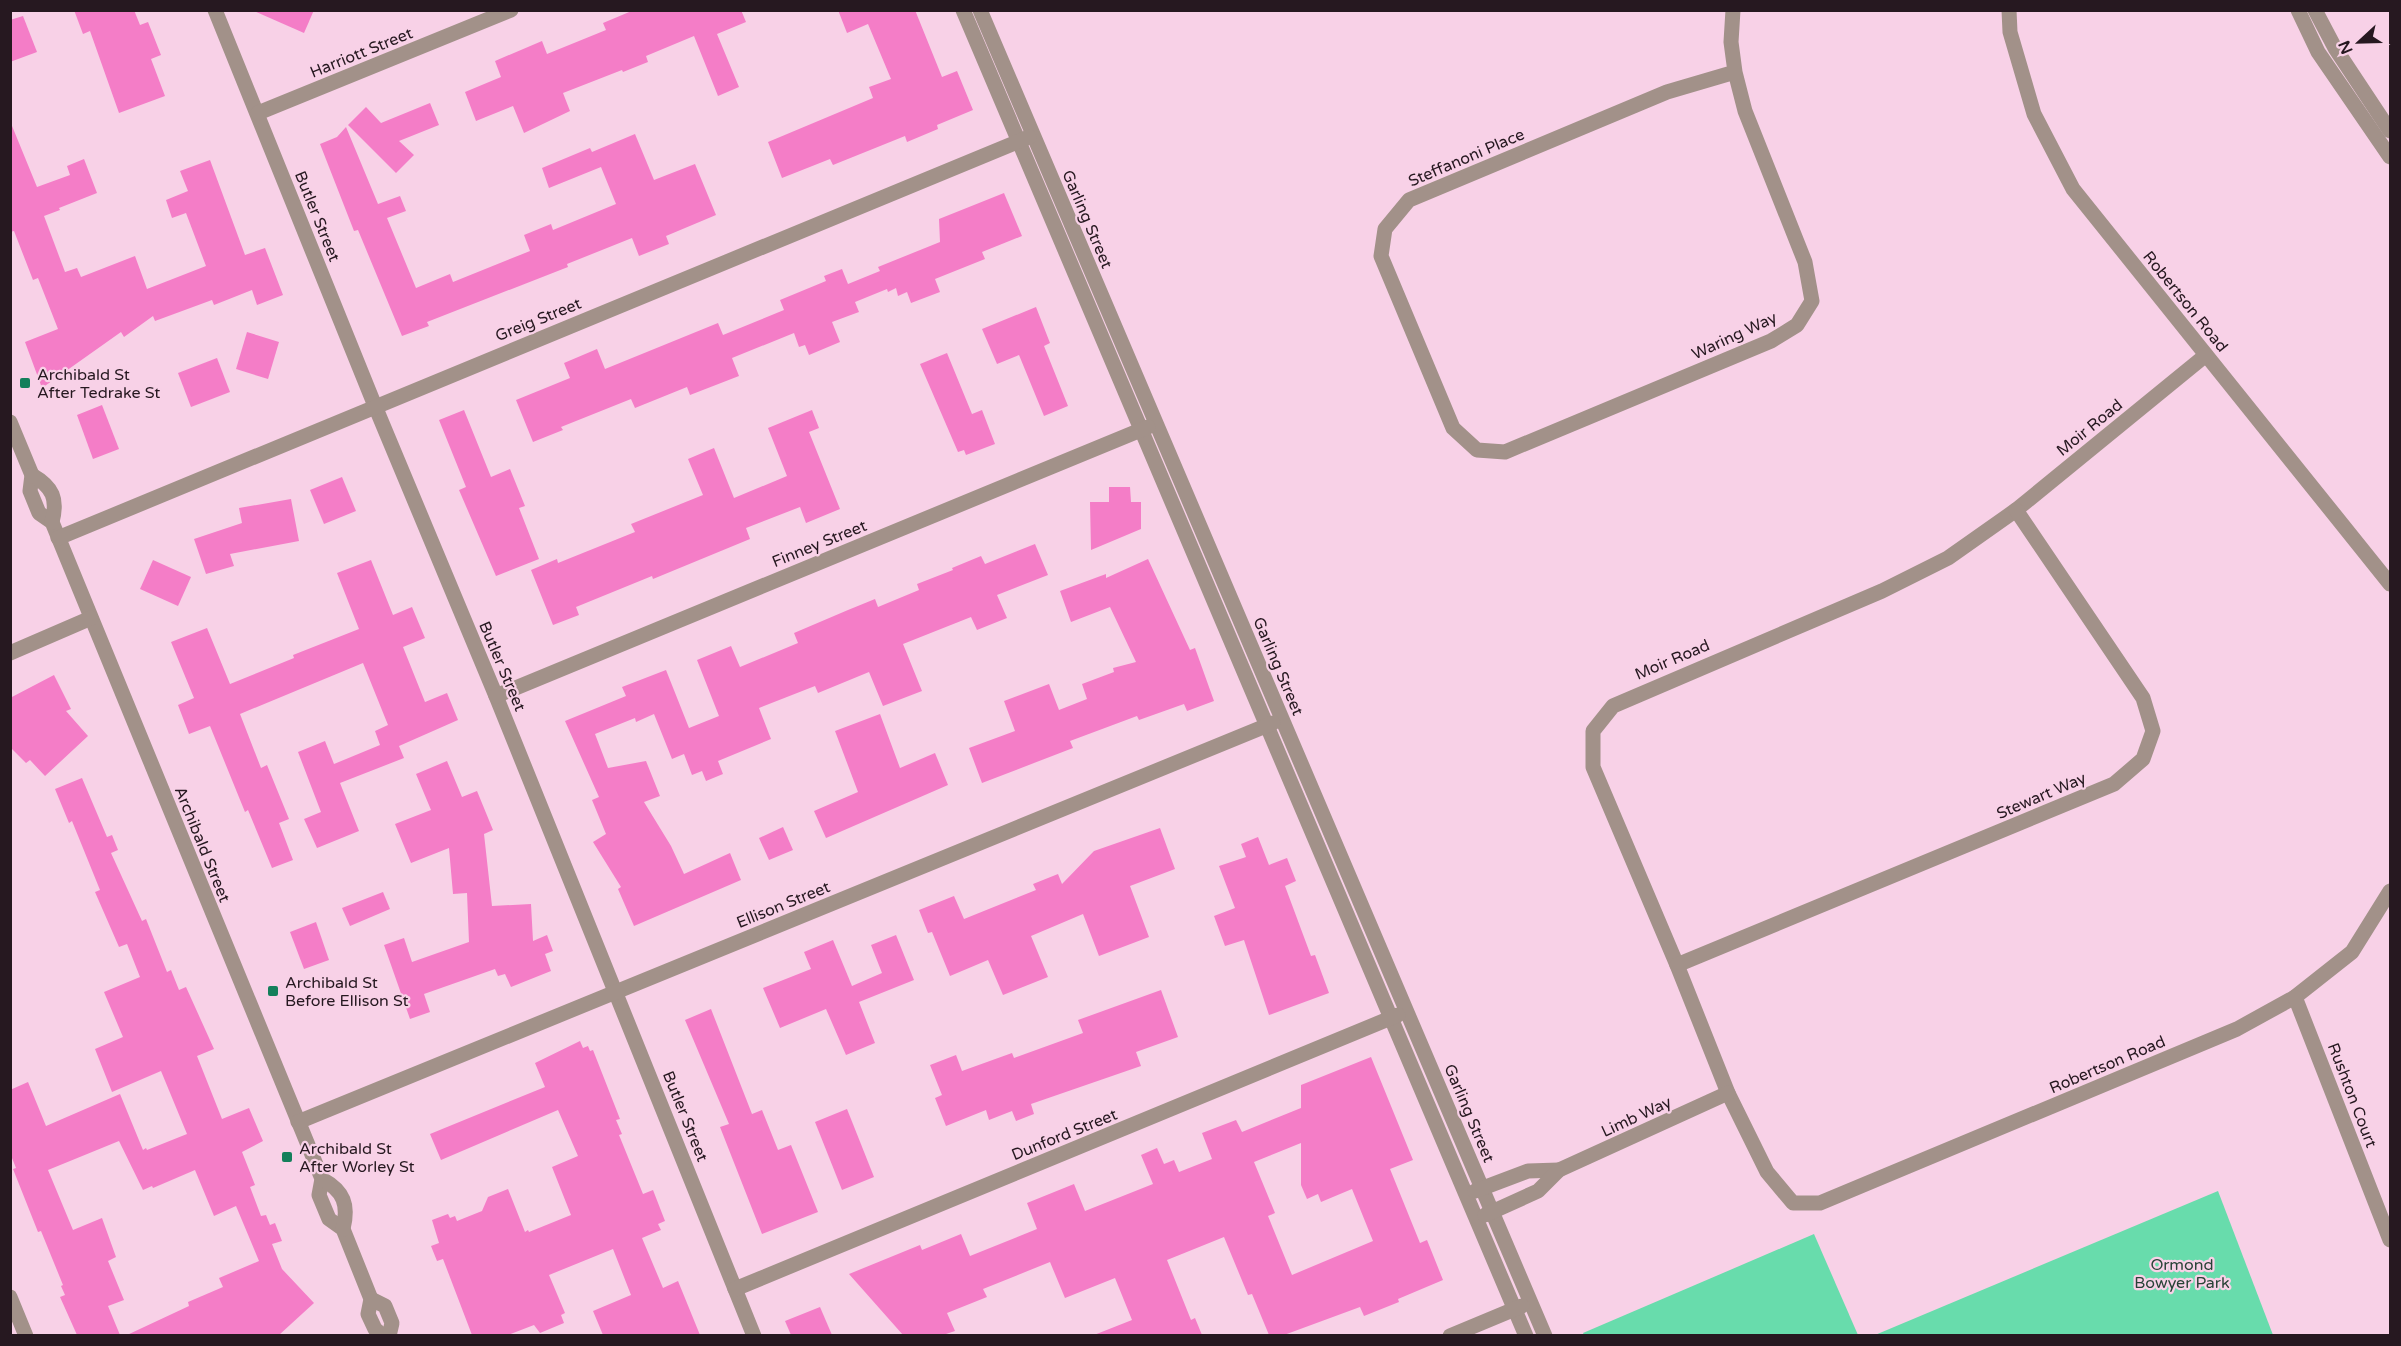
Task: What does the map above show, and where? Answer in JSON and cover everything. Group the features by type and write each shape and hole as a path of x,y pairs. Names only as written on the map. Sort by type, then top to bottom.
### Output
{"street":[{"name":"Butler Street","path":"216,10 754,1335"},
{"name":"Harriott Street","path":"258,113 511,10"},
{"name":"Garling Street","path":"963,10 1026,138 1156,423 1545,1335"},
{"name":"Garling Street","path":"980,10 1026,138 1141,430 1526,1335"},
{"name":"Waring Way","path":"1477,450 1505,452 1771,341 1797,325 1812,301 1805,262 1745,111 1735,72 1731,42 1733,10"},
{"name":"Robertson Road","path":"2009,10 2010,32 2034,114 2073,189 2206,355 2385,564 2391,584"},
{"path":"2298,10 2325,62 2391,157"},
{"path":"2315,10 2335,48 2391,131"},
{"name":"Steffanoni Place","path":"1477,450 1453,428 1444,408 1382,256 1385,229 1409,200 1667,92 1735,72"},
{"name":"Greig Street","path":"58,538 1026,138"},
{"name":"Moir Road","path":"1792,1203 1767,1172 1728,1093 1677,965 1593,767 1593,731 1613,705 1892,586 1948,558 2016,510 2206,355"},
{"name":"Archibald Street","path":"10,422 32,475 30,490 39,513 52,522 322,1179 319,1194 322,1203 329,1219 343,1229 371,1299 368,1314 375,1329 383,1335"},
{"name":"Finney Street","path":"496,696 1156,423"},
{"name":"Stewart Way","path":"1677,965 2114,784 2143,759 2153,731 2143,698 2016,510"},
{"path":"10,653 91,618"},
{"name":"Ellison Street","path":"298,1122 1282,720"},
{"name":"Robertson Road","path":"1792,1203 1820,1203 2237,1029 2295,997 2352,952 2391,891"},
{"name":"Rushton Court","path":"2295,997 2391,1240"},
{"name":"Dunford Street","path":"735,1289 1406,1011"},
{"name":"Limb Way","path":"1476,1219 1538,1191 1559,1170 1728,1093"},
{"name":"Limb Way","path":"1466,1194 1528,1171 1559,1170"},
{"path":"10,1297 27,1335"},
{"name":"Archibald Street","path":"371,1299 385,1306 392,1323 389,1335"},
{"path":"1450,1335 1531,1302"}],"green space":[{"name":"Ormond Bowyer Park","path":"2218,1191 2273,1335 1875,1335"},
{"path":"1814,1234 1858,1335 1584,1335 1583,1333"}],"building":[{"path":"74,10 134,10 140,25 148,22 161,55 151,59 165,96 119,113 90,31 83,34"},
{"path":"252,10 314,10 304,33"},
{"path":"634,10 741,10 746,22 717,34 739,87 718,96 694,36 646,56 648,62 563,93 570,111 524,133 513,106 476,121 465,92 501,77 495,61 542,41 547,54 606,30 603,23"},
{"path":"838,10 915,10 942,77 957,71 973,110 937,125 938,129 907,142 905,136 833,165 830,159 782,178 768,142 873,98 869,87 891,79 868,24 847,33"},
{"path":"23,16 37,52 10,62 10,20"},
{"path":"430,103 439,125 399,141 414,155 396,173 348,125 366,107 381,123"},
{"path":"10,121 37,187 70,175 67,166 84,159 97,193 44,216 65,272 77,268 81,277 135,256 147,289 206,266 186,213 172,218 166,200 188,191 180,171 210,160 245,255 265,248 283,295 257,305 252,290 214,305 212,300 155,321 153,316 124,337 121,332 42,388 25,342 58,329 38,278 33,280 14,231 10,232"},
{"path":"346,127 378,204 400,196 406,211 387,218 416,288 450,274 453,282 530,251 524,235 551,224 553,230 616,204 601,167 549,188 542,168 590,148 592,152 635,134 654,180 695,164 716,215 666,236 669,244 639,256 632,238 567,264 568,267 427,322 429,326 402,336 358,230 354,231 320,144 337,137"},
{"path":"1004,193 1022,236 982,252 985,259 935,279 940,292 911,303 907,292 898,296 896,288 888,292 887,289 855,302 859,312 832,322 840,342 809,355 805,345 799,347 794,333 732,358 739,376 690,395 687,387 635,408 631,399 561,427 563,430 533,442 516,400 570,378 564,363 597,349 605,369 718,323 723,335 784,310 780,300 826,281 824,276 842,269 848,284 880,271 878,267 940,242 939,219"},
{"path":"1036,307 1050,343 1044,346 1068,406 1044,416 1019,355 997,364 982,329"},
{"path":"247,332 279,342 268,379 236,369"},
{"path":"947,353 972,414 982,410 995,444 966,455 964,450 958,452 920,364"},
{"path":"217,358 230,392 191,407 178,373"},
{"path":"102,405 119,449 93,459 77,415"},
{"path":"464,410 491,477 510,469 525,506 519,508 539,559 496,576 459,490 466,487 439,420"},
{"path":"812,410 819,428 809,432 840,509 806,523 800,507 746,528 750,539 653,579 652,576 576,607 579,615 553,625 531,570 557,559 558,563 635,532 631,524 703,495 688,459 714,448 734,498 787,476 768,428"},
{"path":"342,477 356,511 324,524 310,490"},
{"path":"1109,487 1130,487 1131,502 1141,502 1141,529 1091,550 1090,502 1109,502"},
{"path":"291,499 299,541 230,554 234,566 206,574 194,539 242,523 239,508"},
{"path":"1035,544 1048,575 997,595 1007,618 977,630 971,617 903,644 922,691 883,706 869,672 818,693 815,686 759,708 771,739 718,761 723,774 706,781 702,771 692,775 684,754 672,759 654,714 636,722 635,718 595,734 608,768 646,761 660,796 644,802 671,846 684,874 730,853 741,880 634,926 618,889 621,887 593,842 606,834 592,800 599,797 565,721 626,696 622,687 666,670 689,728 719,716 697,660 731,646 740,667 798,643 794,633 848,610 875,599 878,607 919,590 917,584 981,556 985,564"},
{"path":"1148,559 1190,650 1195,648 1214,701 1187,711 1184,704 1139,720 1137,716 1070,741 1073,748 982,783 969,748 1015,731 1004,701 1049,684 1059,710 1087,699 1082,684 1114,672 1113,668 1136,662 1110,607 1071,622 1060,591 1106,574 1106,578"},
{"path":"153,560 191,577 178,606 140,589"},
{"path":"371,560 393,615 412,607 425,638 403,647 425,702 447,693 458,720 399,746 404,758 340,783 359,831 317,848 304,819 321,812 298,752 325,741 334,764 380,745 375,731 388,725 363,663 240,714 261,768 267,765 289,819 279,823 293,860 272,868 248,810 245,812 210,726 189,734 178,705 194,698 171,642 207,628 230,684 294,658 293,655 359,629 337,573"},
{"path":"54,675 71,709 66,711 88,736 45,776 30,760 26,763 10,747 10,698"},
{"path":"880,714 900,768 935,753 948,785 826,838 814,811 858,792 835,731"},
{"path":"447,761 462,797 477,791 493,830 484,834 492,906 531,904 533,941 547,935 553,951 545,954 551,971 511,987 505,974 498,976 495,969 424,994 430,1012 410,1019 384,945 404,938 412,962 469,942 467,893 453,894 449,848 411,863 395,824 431,810 416,774"},
{"path":"82,778 107,837 112,835 118,850 111,853 142,921 146,919 167,972 171,970 179,990 186,987 214,1049 197,1056 222,1119 249,1108 263,1141 242,1152 255,1185 250,1187 261,1216 266,1215 270,1225 275,1223 282,1241 272,1244 282,1269 314,1303 279,1335 127,1335 189,1306 188,1302 223,1287 219,1278 259,1261 236,1206 214,1216 195,1170 143,1190 119,1141 48,1170 73,1230 102,1218 116,1257 108,1261 124,1300 108,1306 120,1335 77,1335 60,1297 65,1295 61,1286 63,1285 41,1231 38,1232 13,1169 16,1168 10,1153 10,1090 28,1082 46,1126 120,1094 143,1150 187,1134 161,1071 112,1092 95,1049 123,1037 104,992 140,977 127,944 119,947 95,892 100,890 72,821 69,823 55,789"},
{"path":"783,827 793,850 769,860 759,838"},
{"path":"1160,828 1175,869 1130,886 1149,937 1099,956 1083,914 1031,936 1048,977 1003,995 988,960 950,976 932,932 928,933 919,910 954,896 964,919 1036,890 1033,884 1058,874 1062,884 1094,851"},
{"path":"1258,837 1269,865 1287,858 1296,881 1285,886 1311,956 1315,955 1329,993 1269,1015 1244,940 1225,946 1214,916 1235,908 1219,866 1246,857 1241,844"},
{"path":"383,892 390,909 350,926 342,908"},
{"path":"316,922 329,960 304,969 290,932"},
{"path":"896,935 914,980 859,1002 875,1043 846,1055 826,1009 780,1028 763,988 811,969 804,952 833,940 852,986 882,973 871,945"},
{"path":"1161,990 1178,1037 1136,1052 1141,1066 1031,1104 1034,1114 1016,1121 1012,1111 989,1120 986,1110 946,1126 935,1098 942,1095 930,1065 956,1055 962,1071 1012,1053 1014,1058 1083,1033 1078,1020"},
{"path":"711,1009 752,1114 762,1110 778,1150 791,1145 818,1212 762,1234 720,1127 729,1124 685,1020"},
{"path":"580,1041 583,1048 588,1046 590,1051 593,1050 620,1119 616,1120 622,1134 619,1135 643,1194 653,1190 665,1221 658,1224 661,1230 642,1238 663,1288 678,1281 700,1335 603,1335 593,1311 631,1295 613,1249 549,1275 565,1313 561,1315 564,1323 540,1333 534,1325 508,1335 472,1335 443,1259 437,1261 431,1246 439,1243 432,1220 448,1214 450,1218 455,1216 457,1221 482,1211 488,1197 508,1189 525,1232 571,1215 552,1167 578,1156 558,1110 441,1160 430,1134 545,1087 535,1063"},
{"path":"1371,1057 1413,1160 1390,1169 1420,1243 1427,1240 1443,1280 1364,1316 1360,1307 1284,1335 1269,1335 1252,1294 1248,1295 1224,1237 1167,1260 1191,1320 1195,1318 1202,1335 1094,1335 1132,1320 1115,1278 1065,1298 1050,1262 983,1289 987,1297 947,1313 955,1331 943,1335 903,1335 849,1274 920,1245 922,1250 961,1234 970,1256 1037,1229 1027,1203 1074,1184 1085,1211 1153,1184 1141,1155 1157,1148 1164,1164 1174,1160 1179,1172 1212,1159 1202,1133 1236,1120 1242,1132 1301,1108 1301,1085","holes":["1301,1143 1301,1185 1307,1199 1318,1194 1321,1202 1352,1189 1373,1241 1292,1275 1268,1216 1275,1213 1254,1162"]},
{"path":"847,1109 874,1177 842,1190 815,1122"},
{"path":"820,1307 832,1335 791,1335 785,1321"}],"place":[{"name":"Archibald St After Tedrake St","path":"25,383"},
{"name":"Archibald St Before Ellison St","path":"273,991"},
{"name":"Archibald St After Worley St","path":"287,1157"}]}
